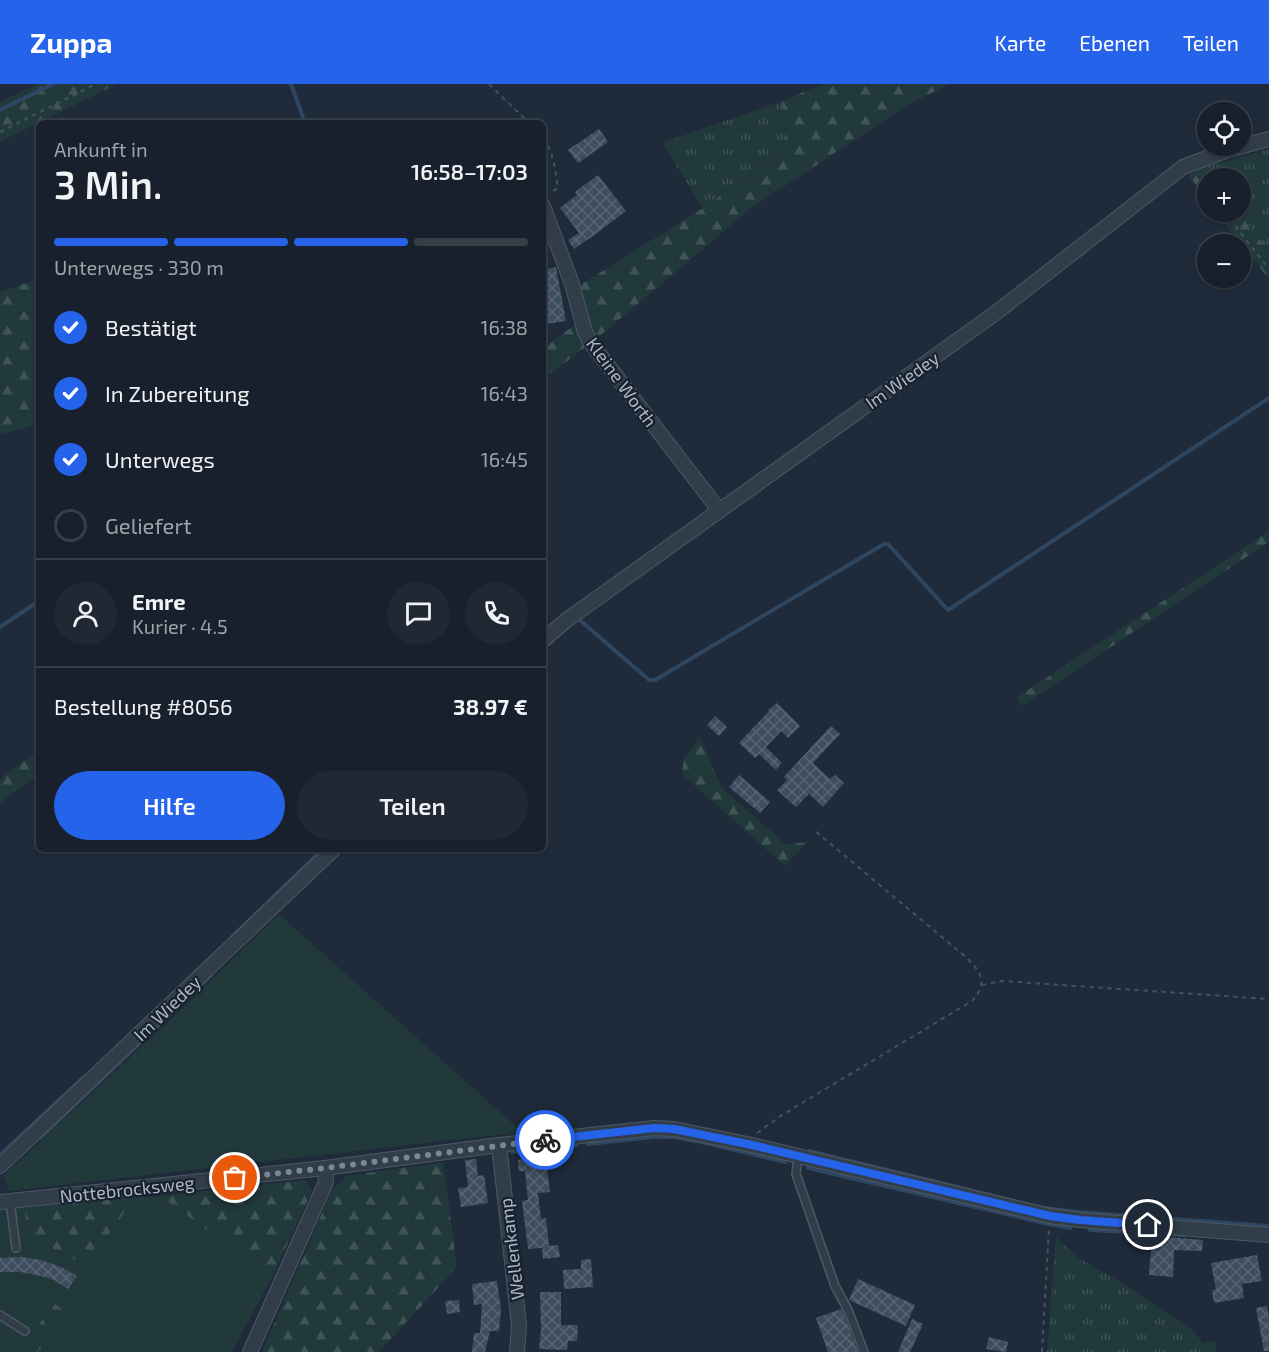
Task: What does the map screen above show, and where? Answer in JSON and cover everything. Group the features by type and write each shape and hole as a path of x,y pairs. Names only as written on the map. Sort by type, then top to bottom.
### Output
{"street":[{"name":"Im Wiedey","path":"546,637 568,619 719,510 993,315 1184,167 1228,150 1269,139"},
{"name":"Kleine Worth","path":"546,214 572,284 585,332 590,342 719,510"},
{"name":"Im Wiedey","path":"0,1166 331,852"},
{"name":"Nottebrocksweg","path":"5,1201 325,1168 499,1145 654,1128 674,1129 752,1145 1050,1216 1269,1235"},
{"name":"Wellenkamp","path":"499,1145 519,1324 517,1352"},
{"path":"250,1352 326,1182 325,1168"}],"lane":[{"path":"798,1157 796,1174 835,1286 848,1310 864,1352"},
{"path":"5,1201 16,1248"},
{"path":"0,1315 25,1331"}],"path":[{"path":"0,132 96,84"},
{"path":"489,84 526,120"},
{"path":"546,142 553,157 558,188 546,197"},
{"path":"1187,166 1197,178"},
{"path":"1232,222 1269,269"},
{"path":"752,1145 758,1131 972,1001 978,995 982,985 980,972 968,958 814,830"},
{"path":"982,985 1002,981 1269,999"},
{"path":"1042,1352 1050,1216"}],"green space":[{"path":"37,84 117,84 44,120 36,120 36,124 0,142 0,102"},
{"path":"823,84 950,84 909,104 750,209 595,340 546,377 546,347 577,323 569,292 703,208 786,149 782,101"},
{"path":"782,101 786,148 703,208 662,143"},
{"path":"1269,149 1269,251 1246,222 1251,222 1251,168 1204,167 1251,156 1251,154"},
{"path":"1197,170 1197,187 1188,175"},
{"path":"1224,222 1246,222 1269,251 1269,279 1251,256 1251,234 1233,234"},
{"path":"36,280 36,425 0,435 0,292"},
{"path":"1269,531 1269,542 1022,706 1016,698"},
{"path":"700,738 722,788 785,844 808,842 785,866 682,774 684,758"},
{"path":"36,752 36,777 0,803 0,779"},
{"path":"279,914 522,1132 9,1191 3,1176 185,1006"},
{"path":"443,1162 457,1267 379,1352 262,1352 332,1190 346,1176"},
{"path":"305,1180 312,1191 272,1277 160,1196"},
{"path":"160,1196 272,1277 232,1352 38,1352 66,1312 54,1303 19,1352 0,1352 0,1210 24,1207 29,1242 49,1247 86,1265 136,1197"},
{"path":"136,1197 86,1265 50,1247 29,1242 24,1207"},
{"path":"1056,1237 1077,1257 1124,1284 1191,1328 1203,1343 1215,1341 1216,1352 1047,1352"},
{"path":"54,1303 66,1312 38,1352 19,1352"}],"building":[{"path":"599,129 608,142 578,163 568,150"},
{"path":"598,175 626,211 574,249 568,240 579,233 560,208 577,195 575,192"},
{"path":"556,267 566,321 546,324 546,269"},
{"path":"777,703 800,726 788,738 781,731 766,747 782,763 776,770 759,754 755,758 739,743"},
{"path":"715,716 727,727 719,736 707,725"},
{"path":"831,726 840,734 813,763 830,779 835,775 844,783 823,807 809,794 796,807 777,790 787,780 784,777"},
{"path":"739,775 770,802 760,813 729,787"},
{"path":"531,1158 532,1164 546,1162 550,1192 538,1193 541,1219 546,1218 549,1246 558,1245 560,1257 543,1259 542,1248 528,1249 522,1201 528,1200 525,1171 519,1171 518,1160"},
{"path":"476,1159 478,1176 484,1175 488,1203 461,1207 458,1188 468,1187 465,1160"},
{"path":"1152,1236 1203,1240 1202,1251 1174,1250 1173,1277 1149,1275"},
{"path":"1257,1255 1262,1281 1242,1284 1244,1298 1214,1303 1212,1290 1216,1289 1211,1263"},
{"path":"21,1257 41,1260 77,1276 68,1289 54,1280 37,1275 0,1272 0,1258"},
{"path":"591,1259 593,1287 564,1289 563,1270 581,1269 581,1260"},
{"path":"858,1279 915,1305 906,1326 849,1300"},
{"path":"497,1281 501,1309 499,1331 490,1331 485,1352 472,1352 474,1333 480,1333 482,1304 474,1305 472,1284"},
{"path":"540,1292 561,1292 561,1325 578,1325 577,1341 568,1341 567,1350 539,1349"},
{"path":"459,1300 460,1312 447,1314 445,1301"},
{"path":"1267,1306 1269,1351 1264,1351 1256,1308"},
{"path":"841,1309 858,1352 828,1352 816,1318"},
{"path":"912,1319 923,1324 910,1352 898,1352"},
{"path":"989,1337 1008,1342 1006,1352 986,1349"}],"waterway":[{"path":"0,110 53,84"},
{"path":"291,84 304,120"},
{"path":"581,621 649,680 655,680 884,544 888,544 948,610 1269,398"},
{"path":"0,627 36,603"},
{"path":"546,646 551,642"},
{"path":"232,937 320,852"},
{"path":"40,1138 211,975"},
{"path":"0,1155 85,1076"},
{"path":"588,1144 673,1137 785,1162"},
{"path":"512,1152 577,1145"},
{"path":"809,1151 1044,1208 1269,1226"},
{"path":"808,1168 1070,1228"},
{"path":"1090,1230 1184,1234"}],"way so far":[{"path":"235,1178 545,1140"}],"route":[{"path":"545,1140 654,1128 674,1129 752,1145 1050,1216 1148,1225"}]}
